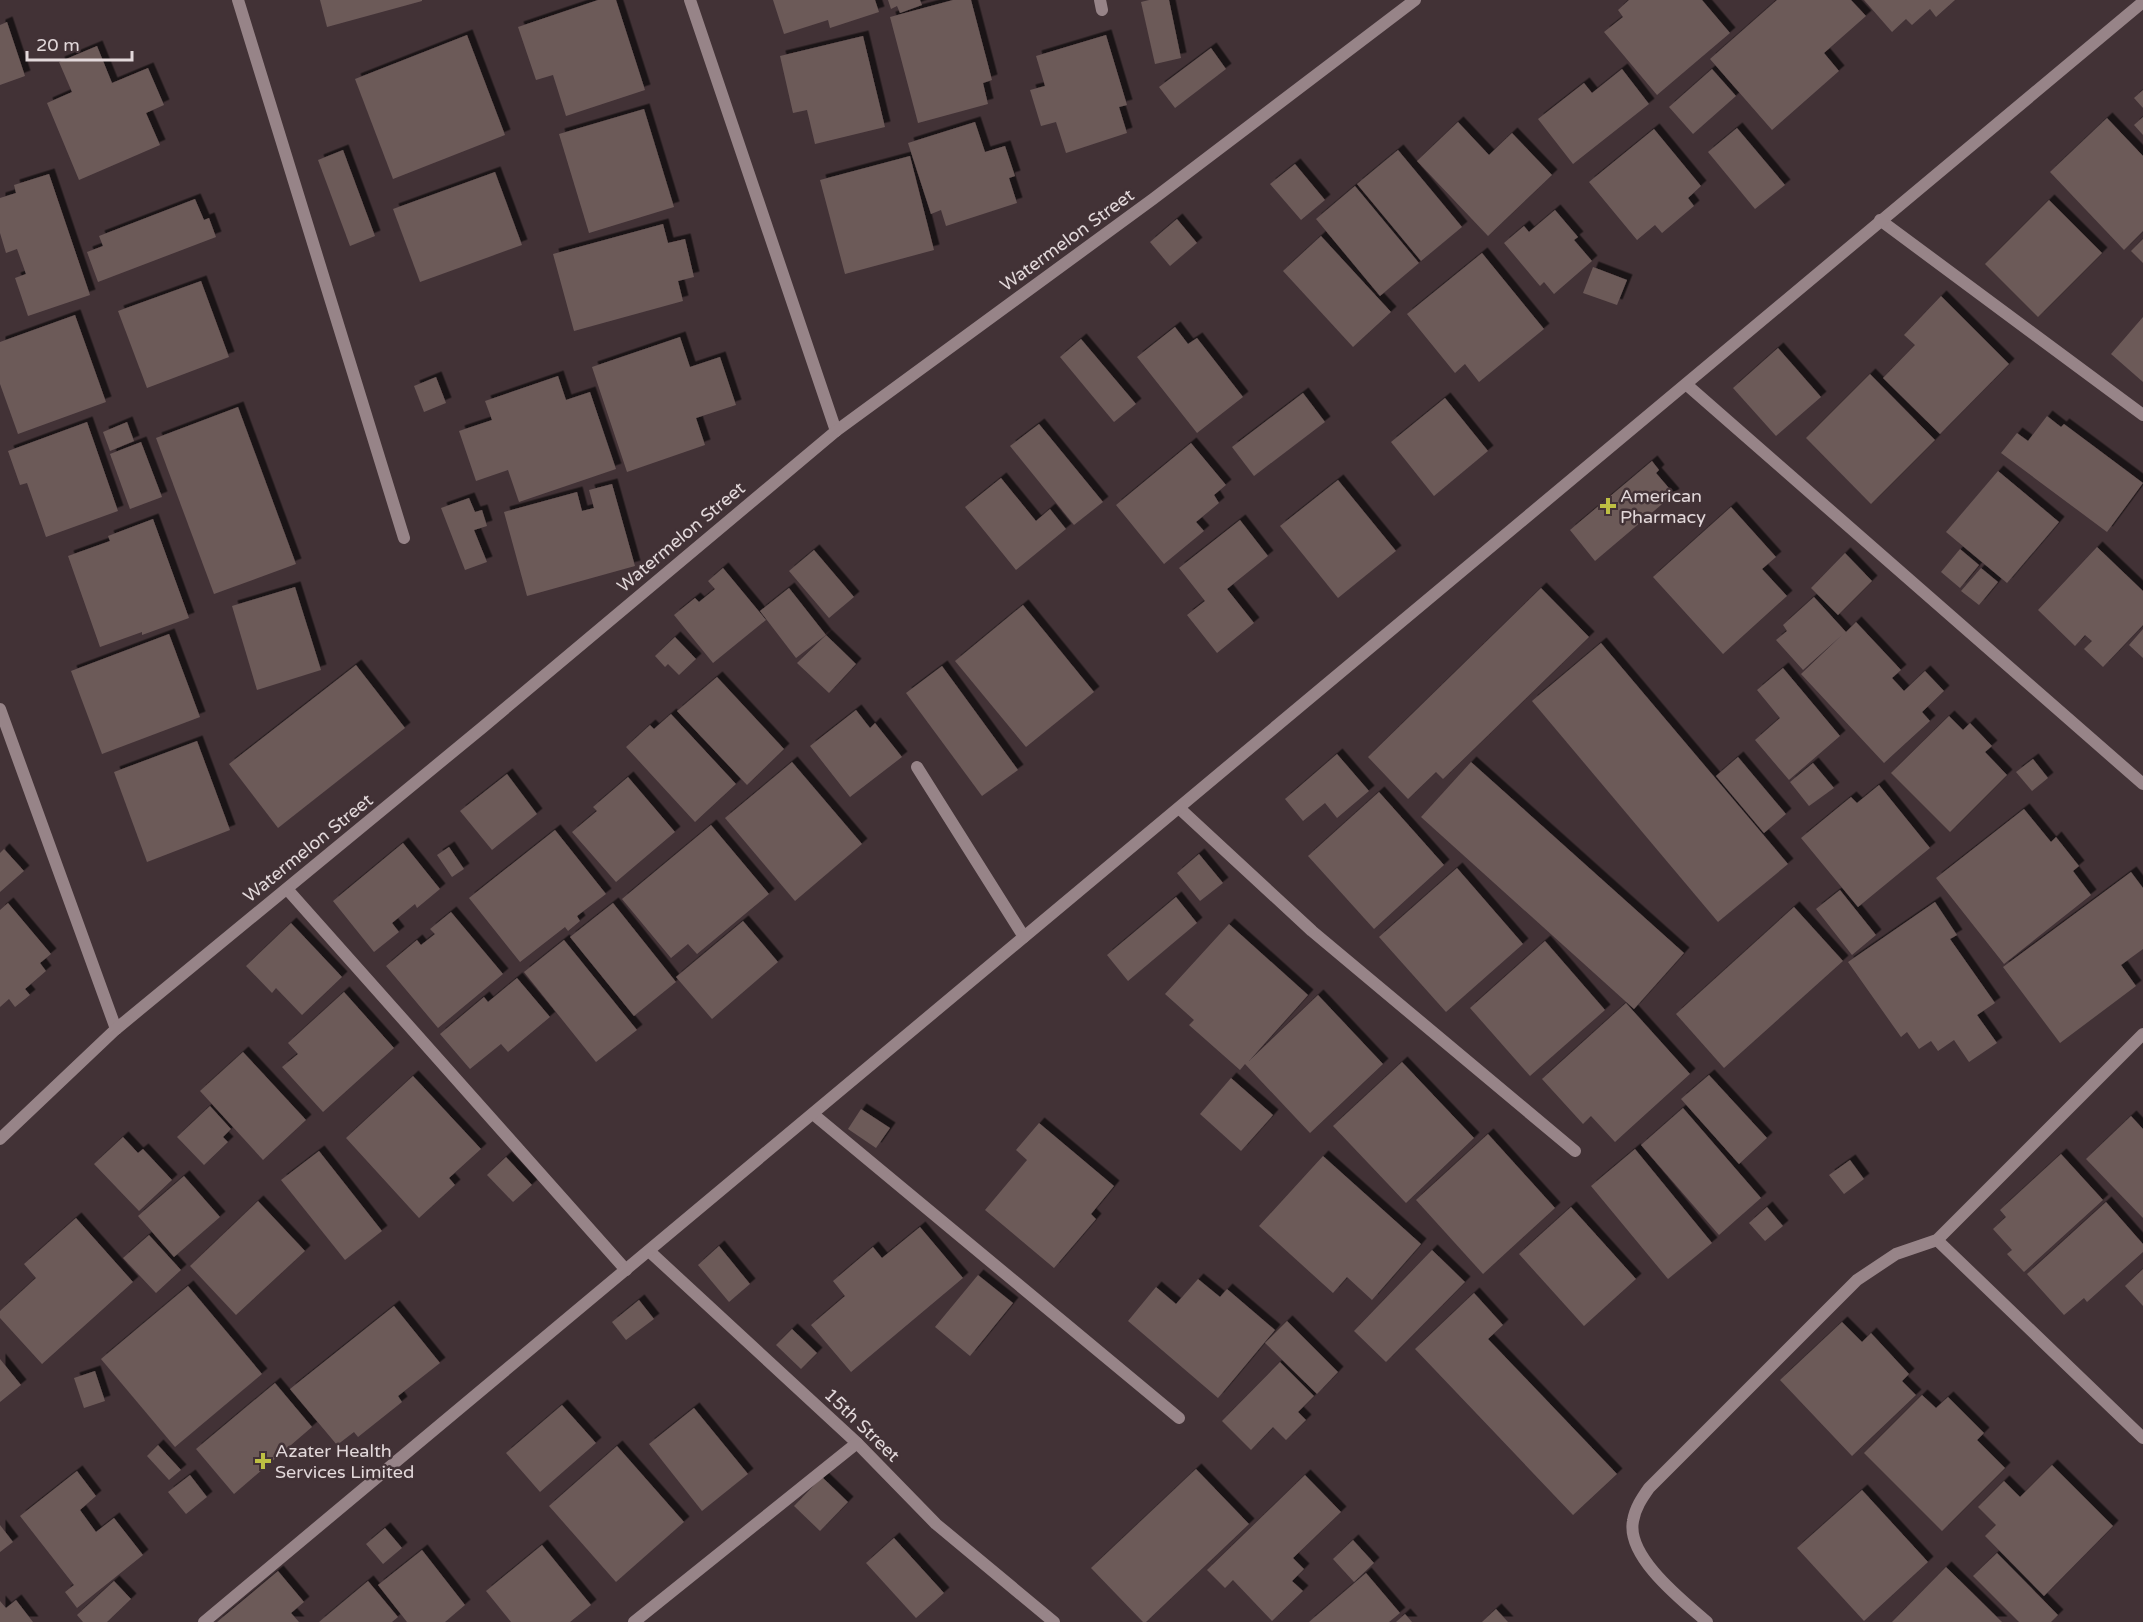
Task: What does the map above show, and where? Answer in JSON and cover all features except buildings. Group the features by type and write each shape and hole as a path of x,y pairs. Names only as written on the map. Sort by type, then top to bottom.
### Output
{"street":[{"path":"238,0 404,538"},
{"path":"690,0 836,431"},
{"name":"Watermelon Street","path":"0,1139 116,1029 483,727 836,431 1153,199 1415,0"},
{"path":"204,1622 2143,2"},
{"path":"1880,220 2143,416"},
{"path":"1686,385 2143,784"},
{"path":"0,709 116,1029"},
{"path":"917,767 1024,937"},
{"path":"1179,808 1312,931 1575,1151"},
{"path":"287,889 626,1270"},
{"path":"1707,1622 1673,1592 1645,1561 1635,1542 1632,1523 1637,1506 1649,1488 1857,1280 1896,1254 1937,1240 2143,1034"},
{"path":"813,1114 1179,1418"},
{"path":"1937,1240 2143,1437"},
{"name":"15th Street","path":"649,1251 857,1443 936,1524 1054,1622"},
{"path":"634,1622 857,1443"}],"place":[{"name":"American Pharmacy","path":"1608,506"},
{"name":"Azater Health Services Limited","path":"263,1461"}]}
